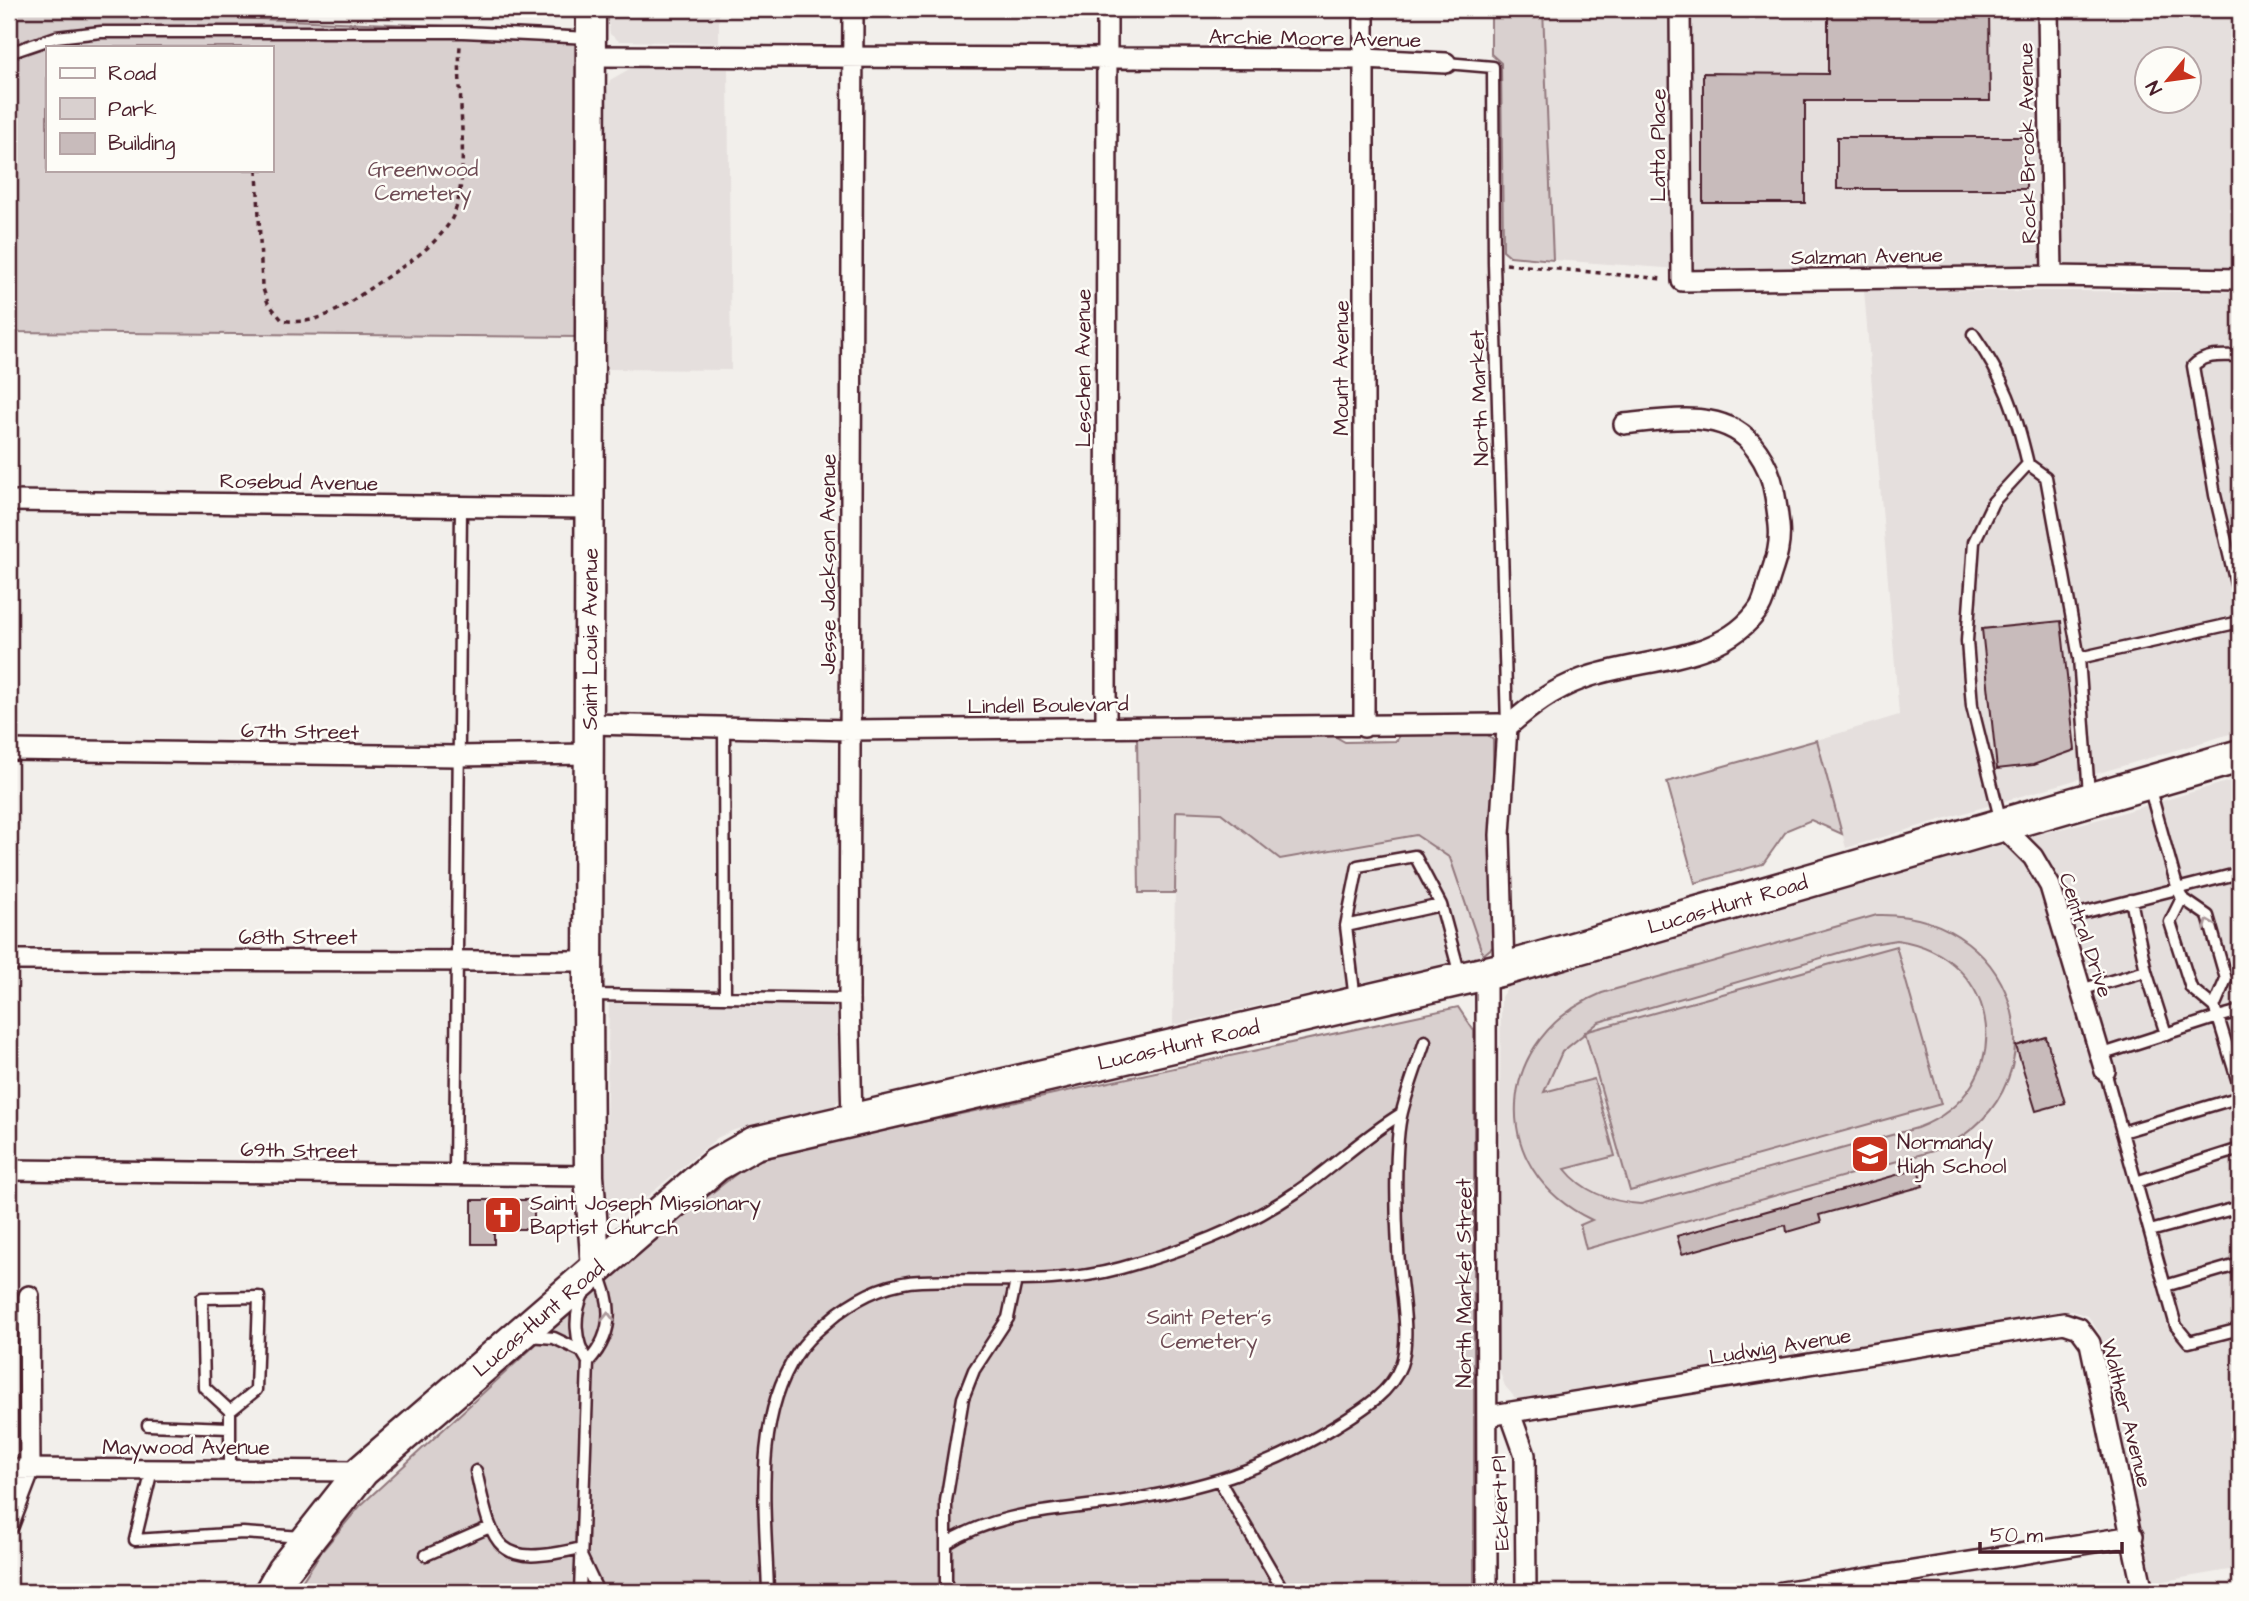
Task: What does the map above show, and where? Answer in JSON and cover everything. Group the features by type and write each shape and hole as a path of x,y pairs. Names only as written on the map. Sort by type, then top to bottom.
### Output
{"main road":[{"name":"Lucas-Hunt Road","path":"271,1592 362,1471 731,1154 766,1140 1484,973 2240,756"}],"street":[{"name":"Saint Louis Avenue","path":"591,9 588,995 589,1176 596,1269"},
{"name":"Jesse Jackson Avenue","path":"852,1120 849,999 853,9"},
{"name":"Leschen Avenue","path":"1106,727 1107,9"},
{"name":"Mount Avenue","path":"1364,9 1364,727"},
{"name":"Latta Place","path":"1680,9 1682,281"},
{"name":"Rock Brook Avenue","path":"2048,9 2052,276"},
{"name":"Archie Moore Avenue","path":"591,47 852,58 1364,59 1446,63"},
{"name":"Salzman Avenue","path":"1682,281 2052,276 2240,279"},
{"path":"1507,727 1541,697 1581,679 1619,667 1670,660 1706,647 1735,632 1760,607 1781,543 1775,492 1767,462 1747,439 1725,425 1698,419 1624,424"},
{"name":"Rosebud Avenue","path":"9,501 589,508"},
{"name":"Lindell Boulevard","path":"590,724 850,730 1499,724 1507,727"},
{"name":"North Market Street","path":"1487,1592 1484,973 1500,835 1507,727"},
{"name":"67th Street","path":"9,750 457,756 590,754"},
{"name":"Central Drive","path":"2002,826 2033,857 2050,886 2103,1063"},
{"name":"68th Street","path":"9,960 588,961"},
{"name":"69th Street","path":"9,1170 589,1176"},
{"path":"9,1524 30,1469 29,1296"},
{"name":"Ludwig Avenue","path":"1487,1416 2064,1323 2079,1328"},
{"name":"Walther Avenue","path":"2079,1328 2090,1343 2143,1592"},
{"name":"Eckert Pl","path":"1510,1413 1525,1455 1526,1592"},
{"name":"Maywood Avenue","path":"9,1469 362,1471"},
{"path":"1782,1592 2133,1536"}],"lane":[{"path":"9,53 56,37 102,32 463,32 591,47"},
{"name":"Archie Moore Avenue","path":"1446,63 1493,67"},
{"name":"North Market","path":"1493,67 1494,263 1507,727"},
{"path":"1973,334 1997,368 2015,409 2028,464 2046,477 2079,658 2089,801"},
{"path":"2240,356 2211,356 2201,359 2193,366 2215,495 2240,601"},
{"path":"2002,826 1972,706 1967,641 1974,542 1993,502 2028,464"},
{"path":"456,1175 457,756 461,507"},
{"path":"2079,658 2240,622"},
{"path":"724,726 725,997"},
{"path":"2148,784 2180,894 2208,916 2226,978 2216,1012"},
{"path":"1355,1003 1346,926 1358,866 1415,856 1441,905 1484,973"},
{"path":"2058,919 2131,900 2180,894 2240,873"},
{"path":"2180,894 2170,922 2191,988 2216,1012 2240,1089"},
{"path":"2131,900 2146,971 2166,1034"},
{"path":"1346,926 1441,905"},
{"path":"2080,990 2146,971"},
{"path":"588,995 849,999"},
{"path":"2240,1011 2216,1012 2103,1063 2176,1326 2189,1342 2240,1329"},
{"path":"946,1544 965,1531 1000,1520 1120,1501 1240,1475 1290,1453 1375,1399 1401,1366 1404,1347 1398,1248 1401,1114 1425,1041"},
{"path":"2122,1132 2240,1097"},
{"path":"768,1592 767,1448 785,1375 798,1352 848,1306 890,1285 918,1281 1055,1279 1105,1272 1170,1254 1252,1219 1295,1194 1371,1133 1401,1114"},
{"path":"2136,1182 2240,1149"},
{"path":"2150,1231 2240,1207"},
{"path":"2165,1286 2240,1264"},
{"path":"579,1350 576,1319 582,1297 596,1269"},
{"path":"588,1362 601,1348 608,1325 606,1290 596,1269"},
{"path":"946,1592 946,1500 963,1398 974,1370 1008,1318 1016,1280"},
{"path":"230,1411 204,1387 202,1298 259,1297 256,1390 230,1411 230,1470"},
{"path":"515,1339 535,1335 554,1338 579,1350 588,1362 580,1592"},
{"path":"148,1425 229,1428"},
{"path":"152,1470 135,1540 243,1533 310,1537"},
{"path":"476,1471 498,1544 511,1554 538,1557 581,1551"},
{"path":"1219,1480 1284,1592"},
{"path":"426,1555 491,1527"},
{"path":"581,1551 598,1592"}],"path":[{"path":"257,172 262,286 268,303 282,320 303,322 323,318 393,273 433,242 455,214 461,186 458,65 463,32"},
{"path":"1494,263 1682,281"}],"shaded area":[{"path":"606,9 719,9 719,43 619,41 610,34"},
{"path":"1543,9 2240,9 2240,270 2038,267 1693,270 1553,260"},
{"path":"631,68 728,69 731,370 605,369 607,90 610,80"},
{"path":"1864,290 2240,292 2240,731 1846,848 1817,740 1899,715"},
{"name":"Normandy High School","path":"2240,778 2240,1568 2153,1583 2100,1334 2088,1316 2072,1311 1516,1399 1505,1386 1497,1364 1501,997 1509,985 1975,850 2104,818"},
{"path":"1176,811 1221,813 1280,859 1416,835 1450,858 1483,955 1173,1025"},
{"path":"609,1001 838,1006 840,1098 834,1106 734,1130 717,1138 636,1206 614,1205 606,1196 605,1180"}],"green space":[{"name":"Greenwood Cemetery","path":"9,9 74,9 75,12 576,31 578,337 9,332"},
{"path":"1491,9 1543,9 1553,260 1510,256 1503,250 1501,63 1491,54"},
{"path":"1327,732 1345,742 1397,741 1399,734 1487,734 1493,740 1494,946 1483,955 1450,858 1416,835 1280,859 1221,813 1176,811 1175,893 1139,893 1137,735"},
{"path":"1817,740 1842,834 1811,820 1787,830 1763,864 1695,883 1667,782"},
{"path":"1877,915 1928,922 1968,943 1996,974 2012,1012 2014,1052 2003,1091 1976,1125 1933,1151 1586,1249 1580,1225 1592,1220 1557,1197 1533,1169 1519,1137 1516,1104 1523,1071 1540,1040 1566,1013 1602,993","holes":["1897,940 1933,951 1960,971 1978,996 1986,1025 1984,1056 1972,1084 1950,1109 1917,1128 1641,1204 1599,1195 1581,1184 1565,1169 1615,1156 1594,1079 1544,1092 1562,1052 1599,1022 1866,945"]},
{"path":"1896,946 1941,1104 1630,1191 1585,1032"},
{"name":"Saint Peter's Cemetery","path":"1458,1007 1474,1031 1474,1592 295,1592 322,1551 360,1506 641,1248 749,1164 779,1153"}],"building":[{"path":"1828,9 1989,9 1990,101 1805,101 1805,203 1703,203 1703,73 1828,74"},
{"path":"1837,137 2026,137 2026,189 1837,189"},
{"path":"2061,621 2075,750 2033,765 1997,769 1982,629"},
{"path":"2046,1037 2065,1103 2036,1111 2016,1046"},
{"path":"1918,1169 1923,1186 1819,1215 1821,1222 1787,1232 1786,1225 1682,1254 1677,1236"},
{"name":"Saint Joseph Missionary Baptist Church","path":"472,1200 534,1200 534,1229 494,1229 494,1244 472,1244"}],"place":[{"name":"Normandy High School","path":"1870,1154"},
{"name":"Saint Joseph Missionary Baptist Church","path":"503,1215"}]}
